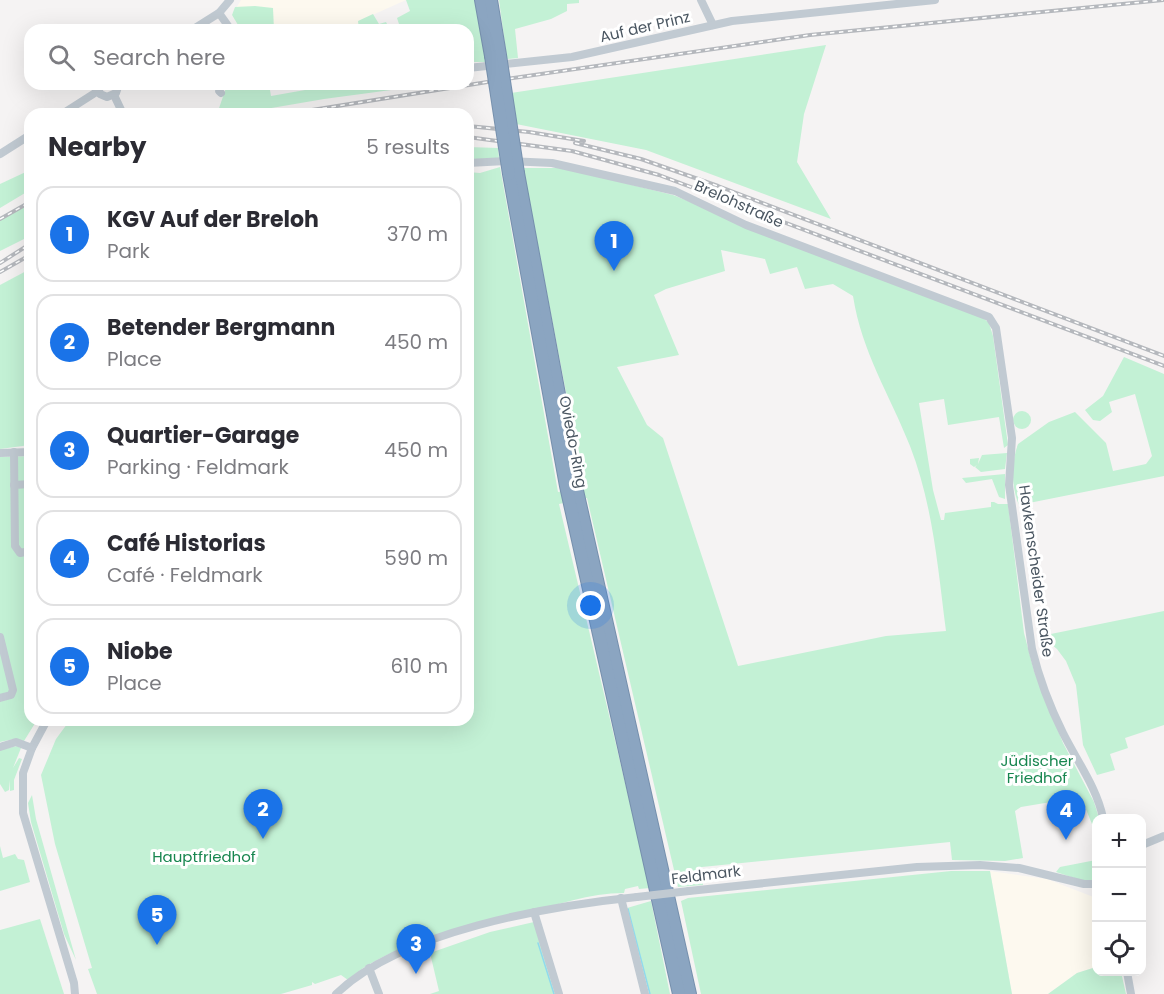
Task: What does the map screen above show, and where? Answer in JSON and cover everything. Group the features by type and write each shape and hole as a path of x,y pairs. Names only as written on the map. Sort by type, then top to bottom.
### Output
{"highway":[{"name":"Oviedo-Ring","path":"482,0 495,56 514,173 583,520 662,885"},
{"name":"Oviedo-Ring","path":"491,0 495,56"},
{"path":"662,885 679,994"},
{"path":"662,885 690,994"}],"street":[{"path":"202,24 219,13 230,0"},
{"path":"701,0 713,25"},
{"name":"Auf der Prinz","path":"474,67 572,57 713,25 862,4 934,0"},
{"path":"219,13 227,24"},
{"path":"70,108 93,90"},
{"path":"99,90 103,96 114,95"},
{"path":"116,90 114,95 120,108"},
{"path":"0,154 24,139"},
{"name":"Brelohstraße","path":"474,164 506,161 552,163 675,191 746,225 989,317"},
{"name":"Havkenscheider Straße","path":"989,317 996,328 1012,438 1010,485 1032,649 1062,732 1098,801 1102,814"},
{"path":"14,452 16,549 20,553 24,552"},
{"path":"0,453 24,452"},
{"path":"14,485 24,484"},
{"path":"0,637 13,690 11,694 0,698"},
{"path":"44,726 32,748 23,773 23,813 74,983 75,994"},
{"path":"0,747 16,742 32,748"},
{"path":"1146,843 1164,836"},
{"name":"Feldmark","path":"336,994 369,968 435,940 534,912 621,898 960,865 1019,868 1092,884"},
{"path":"621,898 645,994"},
{"path":"534,912 559,994"},
{"path":"369,968 379,994"},
{"path":"1127,976 1131,994"},
{"path":"74,983 83,994"}],"shaded area":[{"path":"241,0 406,0 359,21 359,24 237,24 232,15"},
{"path":"990,871 1047,879 1092,896 1092,968 1077,973 1048,994 1012,994"}],"green space":[{"path":"406,0 475,0 488,62 474,62 474,24 399,24 397,18 410,11"},
{"path":"499,0 579,0 579,3 567,4 567,11 551,19 515,29 518,58 507,59"},
{"path":"235,7 273,8 274,24 237,24 232,15"},
{"path":"373,14 379,24 358,24 358,21"},
{"path":"826,45 804,114 797,162 831,219 646,150 516,124 511,93"},
{"path":"225,90 270,90 271,96 305,90 391,90 272,108 219,108"},
{"path":"474,147 498,148 499,158 474,160"},
{"name":"Hauptfriedhof","path":"500,167 558,492 584,486 523,168 563,168 673,195 982,317 989,323 993,336 1008,445 1004,448 999,417 948,425 944,399 919,403 933,490 941,520 944,520 945,513 991,507 991,502 1008,504 1024,633 1034,671 1063,743 1094,802 1098,814 1092,814 1092,824 1081,797 1021,807 1015,811 1023,858 1005,861 952,860 950,842 702,867 703,885 678,887 587,498 559,504 650,888 639,889 638,886 625,889 624,893 586,897 430,938 384,956 364,967 348,980 341,975 315,984 312,982 312,985 281,994 97,994 88,969 92,968 55,844 41,775 56,739 66,726 474,726 474,172","holes":["721,250 765,259 770,274 797,267 805,289 833,284 853,296 869,355 918,468 934,537 946,631 886,636 738,666 663,438 647,425 617,367 679,355 654,295 666,289 725,271"]},
{"path":"24,173 24,194 0,208 0,184"},
{"path":"24,205 24,239 0,251 0,219"},
{"path":"24,272 24,446 0,449 0,285"},
{"path":"1124,357 1164,374 1164,476 1019,505 1014,491 1013,475 1018,444 1049,422 1075,412 1106,443 1113,471 1146,464 1152,456 1135,394 1109,402 1112,412 1100,421 1093,420 1085,410 1103,396"},
{"path":"1022,411 1028,414 1031,420 1028,426 1022,429 1016,426 1013,420 1016,414"},
{"path":"1007,453 1005,469 981,472 975,467 977,465 974,467 970,464 970,459 979,458 978,464 982,455"},
{"path":"24,456 24,726 33,726 24,741 14,739 0,742 0,457"},
{"path":"1005,474 1005,499 999,497 992,479 966,483 962,478"},
{"path":"1164,611 1164,725 1125,738 1128,748 1110,754 1115,770 1097,775 1083,745 1076,685 1066,661 1057,649 1041,636"},
{"path":"17,746 21,748 13,768 19,758 22,759 14,780 14,790 10,791 10,780 9,790 5,792 0,784 0,750"},
{"path":"32,795 36,819 76,960 64,934 31,822 28,803"},
{"path":"0,846 3,858 15,854 18,859 24,860 30,882 0,891"},
{"path":"1092,861 1092,881 1083,881 1056,872 1060,867"},
{"path":"951,871 990,871 1012,994 701,994 681,901 688,898"},
{"path":"651,901 670,994 649,994 627,908"},
{"path":"40,919 64,994 0,994 0,930"},
{"path":"534,922 555,994 430,994 439,991 430,953 490,932"},
{"path":"1092,968 1092,976 1122,976 1126,994 1048,994 1077,973"}],"waterway":[{"path":"628,909 650,994"},
{"path":"538,943 554,994"}],"railway":[{"path":"474,84 810,35 1163,0"},
{"path":"325,108 437,90"},
{"path":"474,127 584,141"},
{"path":"474,138 572,151 659,175 1164,366"},
{"path":"575,143 641,159 718,186 1164,356"},
{"path":"0,219 24,205"},
{"path":"0,263 24,248"},
{"path":"0,272 24,258"}],"place":[{"name":"KGV Auf der Breloh","path":"614,271"},
{"name":"Betender Bergmann","path":"263,839"},
{"name":"Café Historias","path":"1066,840"},
{"name":"Niobe","path":"157,945"},
{"name":"Quartier-Garage","path":"416,974"}],"park label":[{"name":"Jüdischer Friedhof","path":"1037,770"}]}
